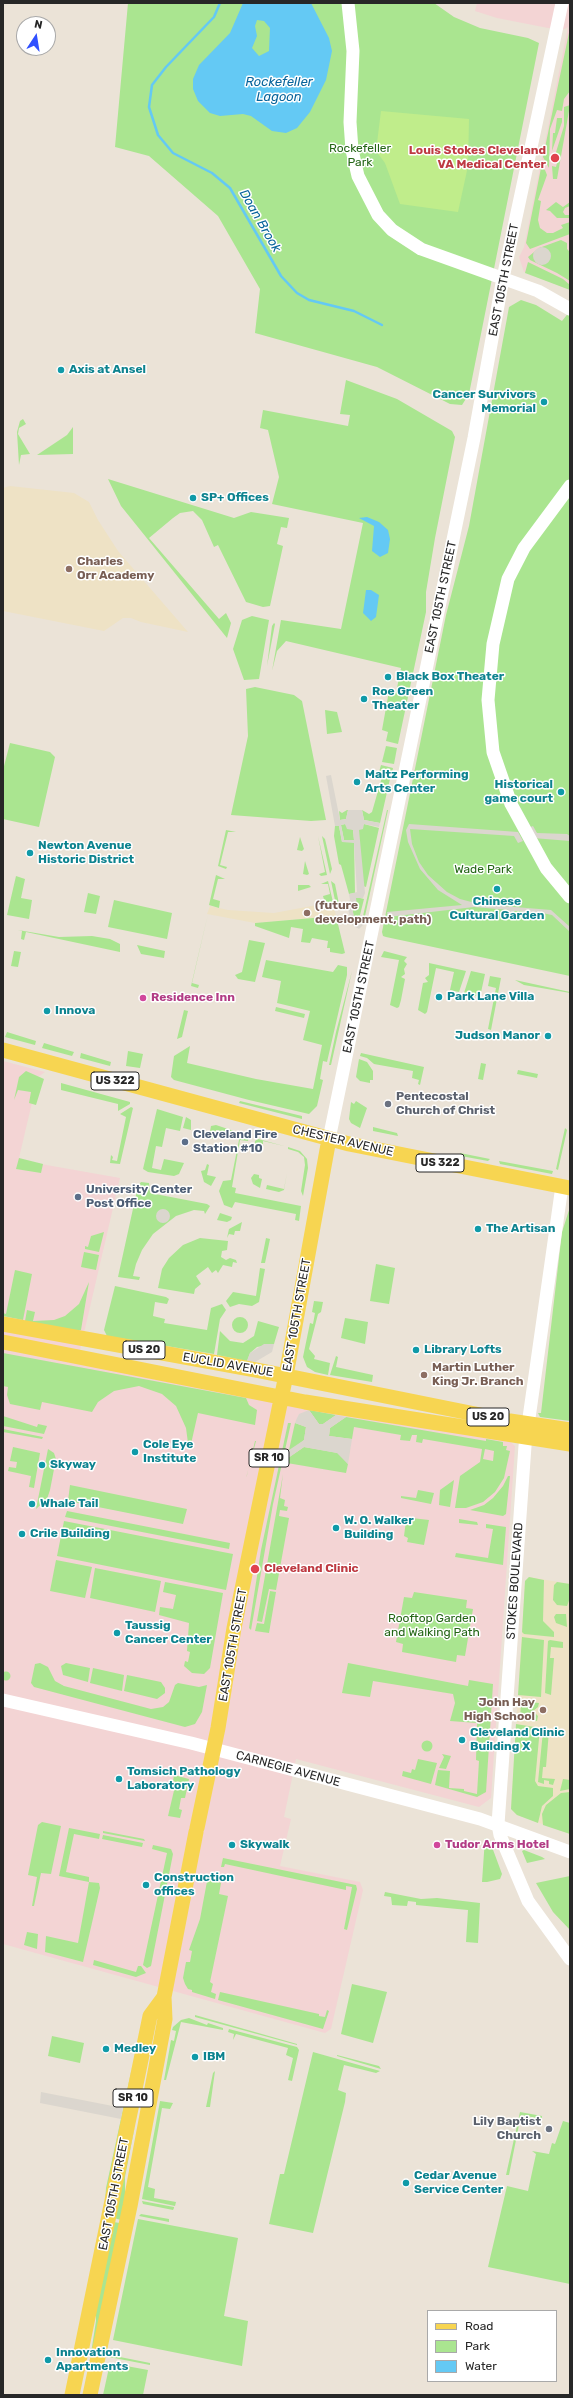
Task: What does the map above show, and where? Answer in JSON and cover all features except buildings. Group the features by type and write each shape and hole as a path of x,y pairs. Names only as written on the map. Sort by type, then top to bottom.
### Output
{"main road":[{"path":"348,3 353,50 350,122 352,150 358,176 372,206 392,230 416,246 438,256 538,291 570,308"},
{"name":"EAST 105TH STREET","path":"90,2395 128,2217 165,2019 164,1997 214,1749 236,1621 286,1376 329,1139 474,438 504,278 562,3"},
{"path":"570,486 524,548 508,579 493,644 488,700 493,752 513,809 546,868 570,897"},
{"name":"CHESTER AVENUE","path":"3,1050 329,1139 566,1187"},
{"name":"STOKES BOULEVARD","path":"566,1187 526,1430 498,1824 503,1842 528,1901 570,1959"},
{"name":"EUCLID AVENUE","path":"3,1324 286,1376 526,1430 570,1444"},
{"name":"EUCLID AVENUE","path":"3,1342 282,1396 526,1430 570,1430"},
{"name":"CARNEGIE AVENUE","path":"3,1700 214,1749 498,1824 570,1852"},
{"name":"EAST 105TH STREET","path":"72,2395 150,2016 164,1997"}],"shaded area":[{"name":"Louis Stokes Cleveland VA Medical Center","path":"477,3 570,3 570,290 524,272 519,257 524,247 568,27 565,29 548,28 497,18 475,11"},
{"path":"542,247 548,250 551,256 548,262 542,265 536,262 533,256 536,250"},
{"name":"Charles Orr Academy","path":"10,486 74,493 89,502 98,520 118,551 188,632 141,622 131,618 123,618 104,631 3,611 3,488"},
{"path":"331,775 340,820 346,819 348,810 362,810 364,820 380,823 379,827 364,824 363,829 359,830 365,893 363,898 356,898 357,906 352,907 355,923 358,923 360,915 365,916 363,925 359,929 352,925 347,905 350,900 349,894 357,892 354,843 342,842 339,826 335,826 326,776","holes":["345,824 347,829 353,830 354,840 344,840 341,825"]},
{"path":"409,824 518,832 523,841 518,843 514,836 410,829 412,844 419,862 428,875 447,892 460,899 479,904 551,910 570,927 570,932 552,915 542,913 541,916 536,915 535,912 528,912 527,915 522,914 522,911 514,911 514,914 508,913 509,910 474,907 388,917 387,912 462,905 438,890 420,869 408,842 406,830"},
{"path":"533,826 537,833 567,834 570,836 570,841 533,838 528,828"},
{"name":"(future development, path)","path":"333,902 336,916 255,923 207,914 210,906 228,910 274,913"},
{"name":"Cleveland Clinic","path":"3,1061 45,1072 38,1077 19,1158 24,1161 120,1178 77,1363 510,1441 515,1446 491,1798 479,1807 296,1759 284,1817 291,1819 280,1866 360,1882 363,1890 331,2029 325,2033 3,1944"},
{"path":"163,1209 168,1211 170,1216 168,1221 163,1223 158,1221 156,1216 158,1211"},
{"path":"264,1344 274,1344 272,1352 255,1362 247,1361 250,1353"},
{"path":"309,1410 319,1424 323,1424 336,1415 346,1417 330,1428 329,1436 352,1439 348,1464 337,1453 304,1447 288,1458 289,1450 304,1440 306,1427 295,1423 297,1418 299,1414"},
{"name":"John Hay High School","path":"529,1577 570,1584 570,1834 517,1815 511,1809 525,1581"},
{"path":"41,2092 123,2108 121,2119 40,2103"}],"green space":[{"name":"Rockefeller Park","path":"128,3 434,3 454,17 480,28 528,38 539,43 469,394 462,405 450,404 377,367 255,333 260,289 218,216 149,156 115,147"},
{"path":"570,28 570,91 564,99 562,111 557,110 550,129 549,168 543,157"},
{"path":"570,105 557,179 553,179 552,166 556,167 557,163 553,162 564,126 564,107"},
{"path":"381,111 469,119 468,166 458,212 400,204 385,163 376,151"},
{"path":"557,118 562,118 562,122 552,151 553,133 555,133"},
{"path":"541,168 545,170 547,175 538,200 541,201 538,220 540,228 547,233 553,233 563,228 561,225 570,222 570,234 530,249 526,243"},
{"path":"556,202 563,207 570,202 570,206 565,208 563,212 565,215 570,215 570,218 557,218 550,211 546,210"},
{"path":"561,240 567,243 567,249 570,252 570,281 530,260 528,257 539,248"},
{"path":"528,262 563,279 570,285 570,290 525,273"},
{"name":"Wade Park","path":"521,300 536,305 562,321 570,311 570,976 386,937 383,936 382,932 446,615 469,526 509,307"},
{"path":"346,380 397,399 452,431 455,437 426,592 426,612 398,744 386,741 388,732 382,730 389,691 396,693 401,668 286,641 277,651 272,671 281,620 341,629 363,523 272,504 279,477 268,430 260,428 263,410 348,426 350,415 340,414"},
{"path":"23,419 26,424 19,428 18,434 30,454 21,455 19,465 17,432 20,421"},
{"path":"73,427 73,454 37,455 67,435"},
{"path":"108,479 234,518 251,512 289,518 287,528 281,527 277,544 283,546 270,606 263,607 246,602 218,545 214,547 202,520 193,511 180,513 173,518 149,538 219,619 226,613 231,623 227,638 121,506"},
{"path":"252,616 269,620 259,679 244,680 233,649 242,620"},
{"path":"274,623 275,624 267,666 272,626"},
{"path":"255,687 294,695 302,701 326,820 311,821 231,815 248,736 246,689"},
{"path":"325,710 337,712 342,732 327,734"},
{"path":"10,743 50,752 55,757 39,827 3,819 3,770"},
{"path":"386,746 397,748 394,764 382,762"},
{"path":"381,765 393,768 391,778 382,776 379,772"},
{"path":"382,777 390,779 380,823 364,820 362,810 369,814 372,812"},
{"path":"347,810 346,819 340,820 339,811 342,813"},
{"path":"387,810 365,916 363,916"},
{"path":"345,824 353,830 354,840 344,840 341,825"},
{"path":"364,824 379,828 366,887 363,886 358,829"},
{"path":"335,826 339,826 342,842 354,842 355,893 349,894 341,865 339,864 334,836"},
{"path":"226,830 236,832 228,832 220,865 227,867 226,869 218,866"},
{"path":"318,836 327,875 321,876 319,874 325,872"},
{"path":"322,836 325,839 332,869 330,874"},
{"path":"300,837 304,849 302,851 297,850"},
{"path":"305,861 309,874 307,875 303,874"},
{"path":"216,875 225,879 218,879 213,899 220,901 219,908 209,905"},
{"path":"16,876 25,879 21,898 32,900 29,919 7,915"},
{"path":"328,881 333,902 325,903 323,896 330,894 328,884 321,884"},
{"path":"331,881 335,884 340,909 337,910"},
{"path":"298,885 309,885 311,887 298,891"},
{"path":"88,893 100,896 96,914 84,912"},
{"path":"356,897 364,899 358,923 355,923 352,907"},
{"path":"114,900 172,913 167,939 108,927"},
{"path":"208,914 192,983 199,985 198,988 191,986"},
{"path":"336,916 345,953 342,954 330,952 330,948 327,948 328,941 312,938 310,943 301,942 303,929 291,927 289,938 255,926 255,923"},
{"path":"18,930 59,937 92,936 110,939 120,944 120,952 26,932 24,940 21,939 22,931"},
{"path":"249,940 265,943 255,982 238,979 235,975 242,972"},
{"path":"137,945 165,951 164,958 141,954"},
{"path":"14,951 21,952 18,967 11,966"},
{"path":"384,951 407,957 404,961 407,964 404,969 405,974 401,977 405,979 401,1000 399,1007 397,1008 390,1005 399,960 381,957"},
{"path":"266,960 333,972 338,965 347,967 347,975 327,1062 323,1061 320,1079 323,1080 317,1106 309,1114 174,1080 171,1077 174,1056 190,1046 187,1063 256,1079 313,1089 322,1045 303,1040 310,1011 277,1003 281,981 262,977"},
{"path":"429,963 466,971 459,992 450,990 454,972 436,968 427,1012 425,1014 418,1010 423,983 428,982 425,978 429,975"},
{"path":"352,971 331,1065 329,1065 336,1032"},
{"path":"471,971 485,974 480,997 464,993"},
{"path":"490,976 501,978 491,1030 488,1029 496,988 488,986"},
{"path":"515,980 570,992 570,993 524,985"},
{"path":"276,1007 305,1014 304,1018 275,1011"},
{"path":"184,1010 188,1011 182,1037 177,1039"},
{"path":"7,1032 36,1041 35,1045 5,1037"},
{"path":"44,1043 74,1052 72,1056 42,1048"},
{"path":"128,1051 143,1054 140,1068 126,1066"},
{"path":"81,1053 111,1062 110,1066 80,1058"},
{"path":"361,1053 424,1067 420,1085 418,1084 419,1080 412,1078 413,1071 374,1064 367,1058 360,1056"},
{"path":"359,1059 367,1062 373,1071 373,1080 370,1080 370,1083 360,1081 356,1077"},
{"path":"481,1063 486,1064 483,1080 478,1079"},
{"path":"518,1070 538,1074 537,1078 517,1074"},
{"path":"26,1071 44,1079 36,1105 29,1103 31,1092 18,1090 14,1100 19,1077"},
{"path":"61,1083 130,1102 130,1104 118,1111 118,1104 61,1090"},
{"path":"240,1101 302,1116 302,1119 239,1103"},
{"path":"356,1101 367,1108 360,1128 351,1123 349,1119 351,1102 354,1104"},
{"path":"131,1107 133,1108 120,1164 110,1163 111,1155 113,1157 112,1160 117,1161 126,1117 120,1114"},
{"path":"157,1109 183,1117 180,1131 166,1128 162,1147 156,1146 152,1168 161,1170 164,1159 184,1163 179,1174 174,1176 148,1172 143,1169"},
{"path":"186,1117 191,1120 191,1130 183,1128"},
{"path":"216,1125 249,1136 248,1141 240,1140 232,1187 236,1188 235,1193 301,1206 299,1221 295,1220 296,1214 235,1202 232,1208 224,1205 219,1191 223,1181 231,1180 240,1135 216,1130 214,1139 209,1137 211,1126"},
{"path":"373,1127 397,1133 398,1136 373,1131"},
{"path":"565,1128 567,1130 558,1170 556,1169"},
{"path":"258,1139 284,1146 263,1141 263,1144 255,1145 255,1141"},
{"path":"288,1147 300,1151 307,1159 308,1168 303,1196 301,1191 305,1165 304,1157 298,1152 288,1149"},
{"path":"460,1153 490,1159 488,1161 461,1156"},
{"path":"19,1158 43,1164 41,1173 16,1169"},
{"path":"499,1161 553,1171 552,1174 500,1164"},
{"path":"207,1164 209,1165 207,1175 216,1177 211,1186 204,1182 201,1171 205,1170"},
{"path":"287,1173 284,1190 279,1192 266,1189 267,1185 284,1189"},
{"path":"254,1174 259,1175 259,1178 262,1179 260,1188 253,1184 251,1178"},
{"path":"141,1182 149,1183 150,1193 207,1204 210,1206 205,1214 204,1211 194,1210 176,1216 153,1234 142,1250 136,1264 133,1276 140,1277 139,1280 118,1277 138,1186"},
{"path":"570,1207 570,1421 540,1417 538,1413 541,1413 562,1232"},
{"path":"220,1213 232,1217 231,1220 227,1222 217,1220"},
{"path":"242,1222 240,1231 235,1231 234,1235 229,1234 227,1238 229,1229"},
{"path":"104,1232 99,1252 85,1249 85,1246 88,1247 91,1236"},
{"path":"200,1238 228,1241 227,1250 222,1251 221,1257 226,1260 230,1258 236,1260 237,1263 233,1262 232,1267 223,1265 218,1273 216,1270 212,1273 208,1267 196,1276 201,1284 195,1289 194,1294 158,1288 162,1269 169,1258 183,1245"},
{"path":"266,1238 270,1239 265,1263 261,1263"},
{"path":"84,1252 99,1255 96,1270 81,1267"},
{"path":"376,1264 395,1268 389,1304 370,1301"},
{"path":"260,1268 265,1269 259,1302 252,1306 239,1304 230,1307 226,1301 233,1292 256,1296"},
{"path":"15,1270 32,1274 23,1320 3,1316 3,1313 6,1314"},
{"path":"89,1282 81,1330 78,1331 25,1321 27,1310 35,1312 33,1321 54,1320 65,1316 79,1304"},
{"path":"115,1286 166,1297 169,1299 167,1304 155,1302 153,1316 165,1319 164,1323 207,1330 211,1308 222,1304 226,1310 220,1319 214,1354 107,1336 104,1330"},
{"path":"314,1301 323,1302 321,1312 318,1314 309,1349 315,1356 314,1359 330,1363 328,1375 315,1372 307,1367 303,1357 310,1323 313,1324 315,1313 312,1312"},
{"path":"237,1317 243,1317 248,1322 246,1331 243,1333 237,1333 232,1328 232,1322"},
{"path":"345,1318 368,1322 365,1344 341,1338"},
{"path":"258,1321 279,1327 274,1344 257,1347 250,1353 247,1361 217,1355 220,1331 230,1341 243,1343 254,1336"},
{"path":"3,1353 246,1398 249,1405 257,1410 255,1425 198,1413 191,1444 188,1443 186,1428 176,1406 162,1394 139,1386 114,1391 98,1402 92,1412 42,1402 40,1410 10,1404 7,1395 8,1387 3,1386"},
{"path":"336,1356 338,1357 336,1367 373,1375 372,1382 330,1375"},
{"path":"309,1410 336,1415 323,1424 319,1424"},
{"path":"3,1416 37,1427 38,1424 47,1426 44,1434 3,1426"},
{"path":"346,1417 486,1441 486,1439 503,1442 503,1446 507,1446 506,1450 510,1451 504,1478 495,1492 483,1502 466,1508 455,1508 460,1476 480,1462 482,1449 423,1439 422,1443 416,1442 417,1435 412,1435 410,1441 400,1440 401,1435 354,1427 352,1439 329,1436 330,1428","holes":["485,1449 494,1451 493,1461 483,1459"]},
{"path":"288,1423 291,1423 273,1504 251,1630 249,1628 261,1550"},
{"path":"295,1423 306,1427 304,1440 291,1451 289,1450"},
{"path":"3,1429 43,1437 42,1439 3,1432"},
{"path":"255,1441 256,1441 248,1470"},
{"path":"13,1447 40,1453 34,1488 29,1487 31,1476 8,1471 9,1467 16,1468 17,1462 10,1461"},
{"path":"304,1447 338,1453 348,1464 346,1473 287,1463 288,1458"},
{"path":"48,1449 54,1453 56,1459 50,1490 47,1499 36,1509"},
{"path":"283,1474 280,1498 285,1500 284,1506 288,1507 287,1511 280,1510 279,1516 289,1518 276,1590 269,1589 262,1622 257,1621"},
{"path":"508,1476 510,1476 506,1514 503,1516 470,1510 484,1505 493,1498 503,1486"},
{"path":"454,1480 450,1507 439,1505 440,1490"},
{"path":"70,1485 187,1509 183,1524 68,1501"},
{"path":"418,1490 434,1493 431,1504 401,1498 401,1496 416,1498"},
{"path":"67,1511 230,1543 229,1549 65,1517"},
{"path":"412,1518 429,1520 424,1545 407,1542 408,1538 404,1536 406,1521 411,1522"},
{"path":"459,1519 477,1522 478,1525 459,1523"},
{"path":"64,1521 233,1554 226,1590 57,1556"},
{"path":"486,1524 506,1527 503,1565 455,1557 456,1553 488,1558 493,1529 486,1528"},
{"path":"56,1560 92,1567 85,1598 50,1591"},
{"path":"95,1568 161,1581 155,1612 90,1598"},
{"path":"529,1577 544,1580 543,1621 554,1632 554,1637 524,1634 522,1632 525,1581"},
{"path":"165,1582 223,1593 210,1668 204,1674 192,1673 184,1666 185,1661 188,1662 190,1652 187,1651 189,1623 159,1615 160,1607 173,1609 176,1595 163,1592"},
{"path":"557,1582 570,1584 570,1598 567,1606 557,1605 553,1600 554,1585"},
{"path":"270,1591 276,1592 269,1633 255,1631 257,1623 264,1624"},
{"name":"Rooftop Garden and Walking Path","path":"414,1592 467,1600 466,1608 473,1609 465,1656 457,1655 456,1662 402,1652 403,1644 396,1642 404,1597 412,1598"},
{"path":"556,1614 566,1614 567,1627 556,1623 554,1617"},
{"path":"522,1637 544,1640 541,1697 518,1695"},
{"path":"548,1641 563,1642 563,1648 551,1647 550,1658 554,1658 551,1695 545,1693"},
{"path":"40,1663 48,1667 55,1681 64,1686 151,1709 163,1707 169,1702 175,1685 178,1683 199,1687 207,1685 202,1712 195,1724 185,1727 34,1687 31,1683 35,1664"},
{"path":"66,1663 90,1668 88,1682 63,1675 61,1666"},
{"path":"348,1663 468,1686 469,1680 493,1684 486,1792 477,1797 435,1785 438,1770 450,1771 449,1788 464,1789 464,1791 477,1794 479,1761 476,1760 477,1723 450,1721 455,1703 453,1694 373,1681 370,1697 342,1693"},
{"path":"93,1668 124,1675 122,1691 90,1683"},
{"path":"4,1672 8,1672 10,1676 8,1680 4,1680 2,1678 2,1674"},
{"path":"127,1675 161,1682 165,1688 165,1693 157,1699 124,1691"},
{"path":"521,1701 539,1703 538,1707 533,1711 538,1716 537,1721 520,1719"},
{"path":"516,1724 540,1728 535,1781 538,1786 553,1788 553,1796 542,1806 538,1823 517,1815 511,1809"},
{"path":"543,1731 549,1731 546,1767 543,1767 542,1778 555,1779 553,1785 549,1784 549,1781 544,1780 544,1784 538,1782"},
{"path":"425,1741 429,1741 431,1742 431,1750 425,1751 422,1748 422,1744"},
{"path":"442,1754 451,1756 446,1769 439,1768 444,1757"},
{"path":"418,1759 437,1763 431,1784 402,1776 403,1771 411,1773 412,1769 415,1770"},
{"path":"174,1775 189,1779 185,1798 181,1798 179,1809 182,1810 180,1818 168,1816 176,1782 173,1781"},
{"path":"563,1779 570,1780 570,1789 560,1791"},
{"path":"570,1792 570,1834 543,1825 542,1814 546,1805 561,1793"},
{"path":"42,1822 61,1826 51,1874 41,1873 34,1906 32,1906 37,1877 28,1875 38,1825"},
{"path":"69,1828 100,1834 99,1839 74,1834 66,1872 89,1877 89,1882 59,1876"},
{"path":"103,1831 144,1839 145,1841 103,1833"},
{"path":"103,1835 143,1843 142,1847 102,1839"},
{"path":"485,1838 492,1847 502,1874 500,1879 482,1882"},
{"path":"153,1845 171,1849 173,1854 151,1966 147,1968 143,1965 167,1853 152,1849"},
{"path":"524,1850 545,1859 527,1863 522,1851"},
{"path":"223,1858 356,1885 357,1889 347,1930 344,1929 352,1887 346,1886 346,1890 225,1864 224,1867 221,1867"},
{"path":"208,1876 219,1878 218,1882 221,1883 219,1894 228,1896 210,1982 213,1984 211,1992 216,1994 215,1999 192,1992 192,1990 188,1989 183,1978 186,1962 190,1962 192,1951 189,1950 200,1919"},
{"path":"570,1876 570,1930 553,1912 536,1883"},
{"path":"89,1882 99,1883 100,1888 83,1962 45,1952 46,1936 78,1943"},
{"path":"385,1892 421,1899 437,1898 480,1903 478,1943 466,1942 468,1910 416,1905 416,1902 408,1901 407,1906 392,1905 391,1897 384,1896"},
{"path":"27,1932 38,1934 37,1949 24,1945"},
{"path":"94,1960 136,1972 138,1966 141,1966 146,1973 136,1977 93,1965"},
{"path":"352,1984 387,1992 373,2043 341,2034"},
{"path":"220,1992 319,2014 319,2016 325,2017 327,2010 329,2011 323,2029 218,2000"},
{"path":"195,2015 297,2044 297,2045 195,2017"},
{"path":"189,2018 207,2025 208,2023 223,2028 223,2030 181,2022 166,2080 164,2080 171,2040 174,2041 176,2031 172,2030 173,2027 181,2020"},
{"path":"229,2029 297,2047 299,2050 292,2081 288,2080 293,2058 286,2055 288,2048 236,2034 233,2040 234,2034 228,2032"},
{"path":"52,2036 84,2043 80,2063 48,2056"},
{"path":"313,2052 380,2071 376,2073 344,2065 338,2090 346,2093 345,2102 313,2233 269,2224 280,2174 284,2174"},
{"path":"337,2056 379,2066 381,2069"},
{"path":"133,2063 105,2203 106,2188"},
{"path":"215,2071 210,2107 206,2107 213,2073"},
{"path":"160,2101 173,2103 170,2109 162,2108 148,2187 155,2189 154,2198 176,2202 175,2206 142,2199"},
{"path":"520,2112 542,2116 542,2119 521,2115 509,2175 506,2175"},
{"path":"563,2121 570,2123 570,2284 488,2267 507,2186 528,2191 536,2154 532,2151 549,2154 552,2143 555,2144"},
{"path":"135,2125 125,2177 125,2199 121,2220 114,2218"},
{"path":"142,2201 174,2208 173,2210 143,2204"},
{"path":"141,2214 169,2219 169,2222 139,2216"},
{"path":"138,2219 238,2238 224,2316 248,2321 242,2366 113,2340"},
{"path":"113,2222 120,2223 89,2366 96,2321 96,2303"},
{"path":"110,2355 150,2363 150,2365 109,2357"},
{"path":"110,2363 148,2370 143,2395 103,2395"}],"water":[{"name":"Rockefeller Lagoon","path":"243,3 311,3 329,38 332,51 326,80 310,112 297,128 286,133 272,131 251,116 243,114 220,116 210,113 198,101 193,89 193,79 199,65 230,33","holes":["257,20 264,21 270,28 269,51 259,56 252,48 257,36 255,26"]},
{"path":"367,517 379,522 388,530 390,539 388,553 380,557 372,551 374,526 359,518"},
{"path":"366,590 371,590 379,595 376,617 371,621 363,613"}],"waterway":[{"name":"Doan Brook","path":"220,3 214,17 166,67 152,85 149,107 158,135 173,153 212,173 230,188 281,276 297,293 309,300 354,311 382,325"}],"place":[{"name":"Louis Stokes Cleveland VA Medical Center","path":"555,158"},
{"name":"Axis at Ansel","path":"61,370"},
{"name":"Cancer Survivors Memorial","path":"544,402"},
{"name":"SP+ Offices","path":"193,498"},
{"name":"Charles Orr Academy","path":"69,569"},
{"name":"Black Box Theater","path":"388,677"},
{"name":"Roe Green Theater","path":"364,699"},
{"name":"Maltz Performing Arts Center","path":"357,782"},
{"name":"Historical game court","path":"561,792"},
{"name":"Newton Avenue Historic District","path":"30,853"},
{"name":"Chinese Cultural Garden","path":"497,889"},
{"name":"(future development, path)","path":"307,913"},
{"name":"Park Lane Villa","path":"439,997"},
{"name":"Residence Inn","path":"143,998"},
{"name":"Innova","path":"47,1011"},
{"name":"Judson Manor","path":"548,1036"},
{"name":"Pentecostal Church of Christ","path":"388,1104"},
{"name":"Cleveland Fire Station #10","path":"185,1142"},
{"name":"University Center Post Office","path":"78,1197"},
{"name":"The Artisan","path":"478,1229"},
{"name":"Library Lofts","path":"416,1350"},
{"name":"Martin Luther King Jr. Branch","path":"424,1375"},
{"name":"Cole Eye Institute","path":"135,1452"},
{"name":"Skyway","path":"42,1465"},
{"name":"Whale Tail","path":"32,1504"},
{"name":"W. O. Walker Building","path":"336,1528"},
{"name":"Crile Building","path":"22,1534"},
{"name":"Cleveland Clinic","path":"255,1569"},
{"name":"Taussig Cancer Center","path":"117,1633"},
{"name":"John Hay High School","path":"543,1710"},
{"name":"Cleveland Clinic Building X","path":"462,1740"},
{"name":"Tomsich Pathology Laboratory","path":"119,1779"},
{"name":"Skywalk","path":"232,1845"},
{"name":"Tudor Arms Hotel","path":"437,1845"},
{"name":"Construction offices","path":"146,1885"},
{"name":"Medley","path":"106,2049"},
{"name":"IBM","path":"195,2057"},
{"name":"Lily Baptist Church","path":"549,2129"},
{"name":"Cedar Avenue Service Center","path":"406,2183"},
{"name":"Innovation Apartments","path":"48,2360"}]}
